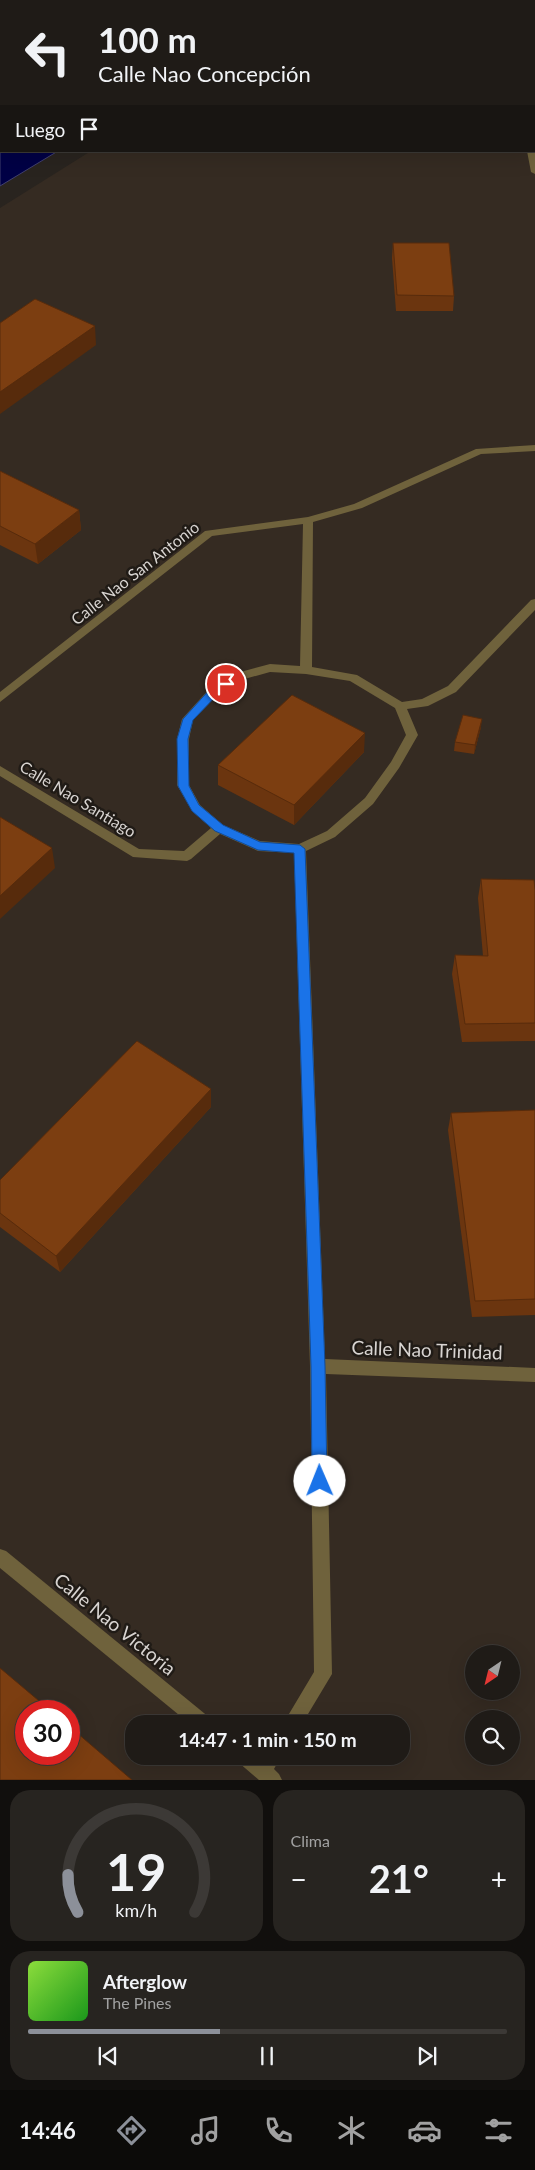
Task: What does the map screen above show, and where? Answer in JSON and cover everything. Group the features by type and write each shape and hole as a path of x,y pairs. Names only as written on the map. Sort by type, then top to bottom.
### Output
{"street":[{"path":"531,152 535,172"},
{"name":"Calle Nao San Antonio","path":"0,698 209,533 308,520 358,506 479,451 535,448"},
{"path":"306,670 308,520"},
{"path":"400,706 424,702 452,688 535,603"},
{"path":"270,668 306,670 353,678 400,706 412,735 395,765 369,801 331,834 300,849 258,846 219,828 196,808 184,786 183,739 188,719 215,690 237,677 270,668"},
{"name":"Calle Nao Santiago","path":"0,770 137,854 187,856 219,828"},
{"path":"298,1715 323,1674 318,1366 300,849"},
{"name":"Calle Nao Trinidad","path":"318,1366 535,1375"},
{"name":"Calle Nao Victoria","path":"0,1557 193,1715"}],"shaded area":[{"path":"0,152 56,152 0,186"},
{"path":"89,152 535,152 535,1780 0,1780 0,208"}],"building":[{"path":"393,243 449,243 454,296 397,295"},
{"path":"35,299 95,326 0,392 0,323"},
{"path":"0,471 79,510 35,544 0,526"},
{"path":"292,695 365,733 294,805 218,765"},
{"path":"463,715 482,719 475,745 455,742"},
{"path":"0,817 52,848 0,896"},
{"path":"481,879 534,880 535,1023 465,1024 455,955 488,956"},
{"path":"137,1041 211,1089 56,1256 0,1213 0,1180"},
{"path":"535,1110 535,1299 475,1301 451,1113"},
{"path":"0,1668 38,1700 15,1700 15,1765 80,1765 80,1735 132,1780 0,1780"}],"route":[{"path":"226,684 215,690 188,719 183,739 184,786 196,808 219,828 258,846 300,849 318,1366 320,1481"}]}
